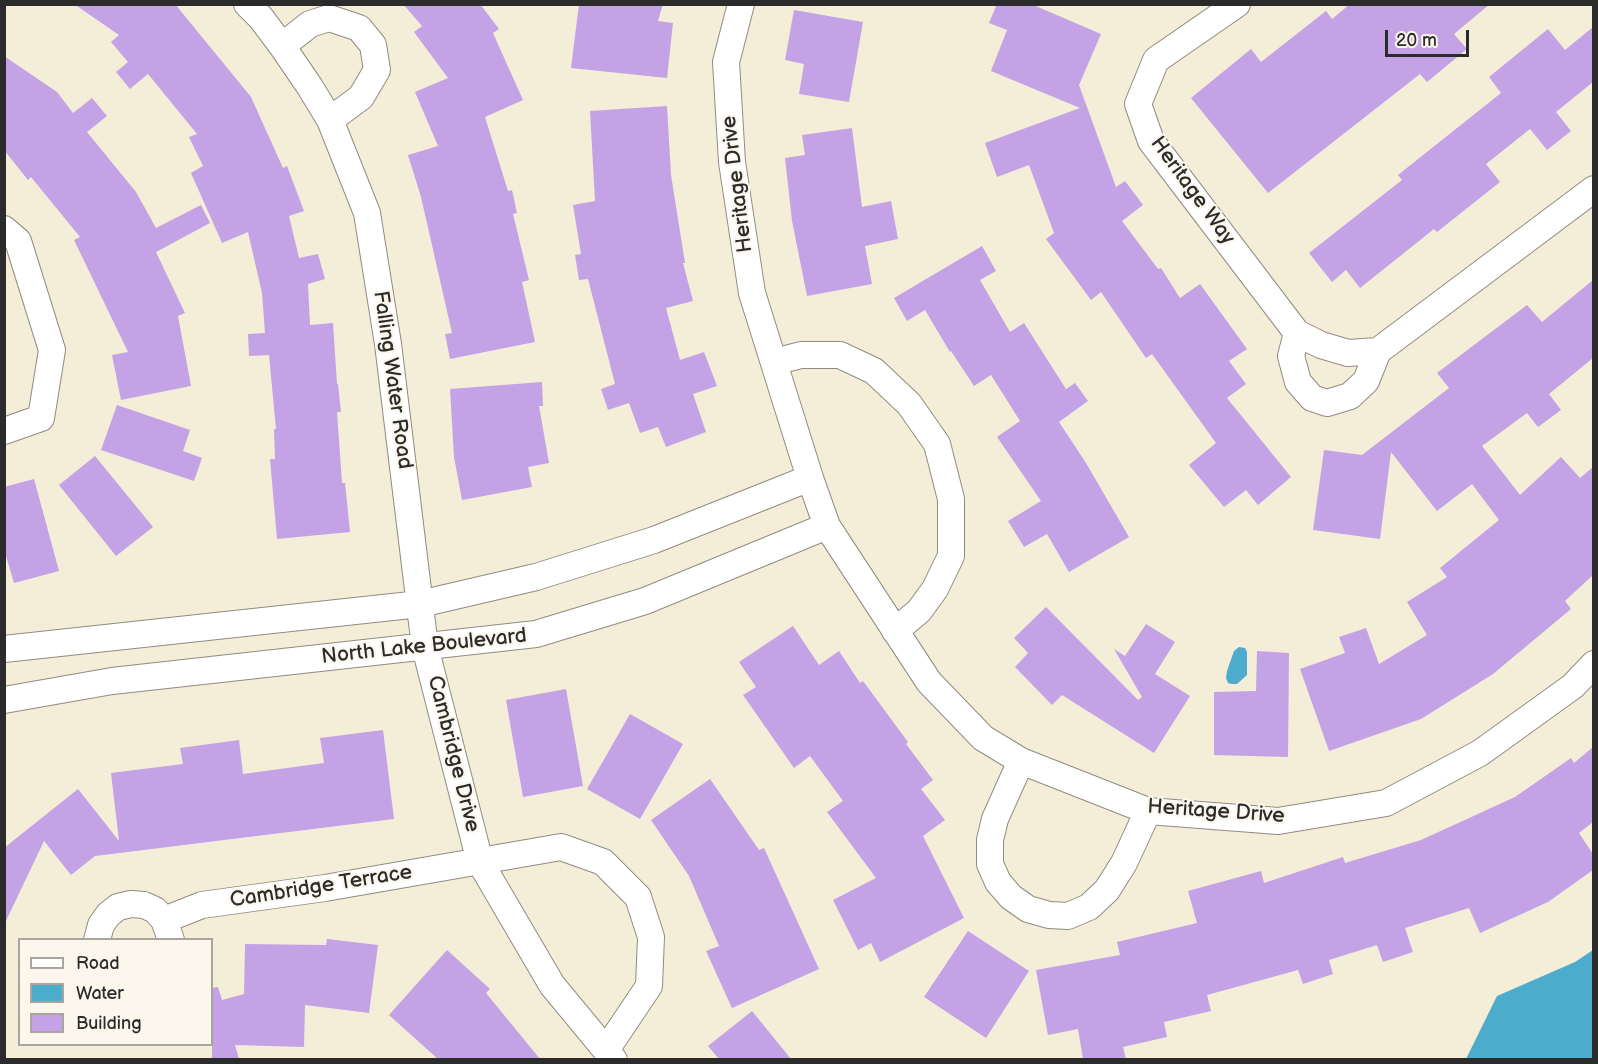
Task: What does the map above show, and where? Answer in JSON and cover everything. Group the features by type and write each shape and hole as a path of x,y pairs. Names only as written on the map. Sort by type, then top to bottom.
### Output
{"street":[{"name":"Falling Water Road","path":"248,4 282,46 330,120 367,213 388,344 425,647"},
{"name":"Heritage Drive","path":"741,4 726,62 732,162 752,293 810,478 827,526 929,682 983,738 1021,761 1148,811 1278,820 1386,803 1479,753 1573,686 1593,664"},
{"name":"Heritage Way","path":"1237,4 1156,60 1138,104 1151,141 1298,333 1321,345 1348,353 1378,351"},
{"path":"282,46 310,24 329,18 359,28 373,45 377,70 361,96 330,120"},
{"path":"1298,333 1291,356 1298,382 1311,398 1327,403 1350,396 1366,381 1378,351 1593,189"},
{"path":"4,229 18,241 52,350 41,418 4,431"},
{"path":"774,362 801,355 840,355 874,371 909,404 938,444 951,499 951,556 935,589 919,610 896,631"},
{"name":"North Lake Boulevard","path":"4,649 420,604 536,577 654,540 810,478"},
{"name":"North Lake Boulevard","path":"4,700 112,681 536,634 645,601 827,526"},
{"name":"Cambridge Drive","path":"425,647 480,862 552,985 610,1055 650,986 651,937 638,897 603,862 561,847 480,862"},
{"path":"1021,761 995,819 990,840 990,864 998,882 1011,897 1028,909 1049,915 1068,916 1089,907 1113,881 1148,811"},
{"name":"Cambridge Terrace","path":"97,938 101,925 108,915 118,907 131,904 144,905 155,910 167,930 202,905 480,862"}],"water":[{"path":"1239,647 1245,648 1247,652 1247,675 1237,684 1232,684 1228,683 1226,678 1227,671 1234,651"},
{"path":"1593,950 1593,1059 1466,1059 1497,996 1575,962"}],"building":[{"path":"74,4 175,4 251,97 283,168 287,166 304,211 289,216 299,258 318,254 325,279 308,284 310,325 333,323 341,412 337,412 342,483 345,483 350,532 277,539 270,459 275,459 274,429 276,429 269,355 249,356 248,334 265,333 262,293 248,232 222,243 191,173 203,166 189,137 197,134 148,74 130,89 116,72 128,62 111,42 119,35"},
{"path":"403,4 480,4 499,29 493,33 523,100 485,117 508,191 512,190 517,213 513,214 529,280 522,282 535,342 450,359 445,334 452,333 421,197 408,155 438,146 415,92 448,78 414,32 422,26"},
{"path":"579,4 663,4 658,21 673,23 667,78 571,68"},
{"path":"997,4 1031,4 1101,34 1079,85 1116,187 1125,181 1143,205 1122,221 1158,269 1161,268 1180,298 1200,284 1247,349 1229,361 1246,384 1227,398 1291,477 1258,505 1246,490 1224,507 1189,465 1216,443 1152,354 1146,358 1101,292 1091,300 1046,239 1054,233 1029,165 997,177 985,143 1080,108 991,71 1007,30 989,23"},
{"path":"1350,4 1490,4 1454,34 1467,49 1427,82 1420,74 1268,193 1191,98 1251,49 1261,62 1326,11 1332,19"},
{"path":"794,10 863,22 849,102 799,94 804,64 785,60"},
{"path":"1593,27 1593,82 1556,112 1571,131 1547,150 1530,129 1486,164 1500,182 1437,232 1434,229 1360,288 1346,270 1332,282 1309,253 1402,180 1398,175 1501,93 1489,77 1548,29 1565,50"},
{"path":"4,56 57,92 73,113 92,98 107,116 87,132 136,192 156,228 201,205 210,223 156,252 185,313 178,316 191,386 121,400 112,355 128,352 74,240 80,237 31,177 28,180 4,150"},
{"path":"667,106 671,175 685,263 683,263 693,301 666,308 680,360 704,352 717,386 693,394 706,432 666,447 658,427 640,433 629,403 608,410 601,389 615,384 588,279 579,280 575,255 581,254 573,205 595,201 590,111"},
{"path":"852,128 862,207 891,201 898,239 865,246 872,284 807,296 792,221 785,158 805,155 802,135"},
{"path":"982,246 996,271 980,280 1010,332 1024,323 1066,389 1075,383 1088,401 1059,422 1129,537 1069,572 1047,534 1024,547 1008,521 1041,501 997,437 1020,421 991,375 974,386 925,310 907,321 894,298"},
{"path":"1593,280 1593,358 1549,394 1561,410 1538,427 1527,413 1482,446 1520,495 1561,457 1580,478 1593,467 1593,575 1565,601 1571,609 1493,674 1421,719 1329,751 1300,669 1345,653 1339,637 1366,628 1379,664 1427,635 1407,602 1447,577 1440,568 1499,520 1472,484 1437,511 1391,452 1380,539 1313,530 1324,450 1362,455 1449,388 1437,373 1527,305 1542,322"},
{"path":"542,382 543,406 539,406 549,463 528,467 532,487 462,500 454,457 450,389"},
{"path":"117,405 190,430 183,451 202,458 194,481 101,450"},
{"path":"95,456 153,527 116,556 59,485"},
{"path":"34,479 59,571 14,583 4,549 4,487"},
{"path":"1046,607 1138,700 1142,697 1114,649 1125,656 1146,624 1175,642 1155,674 1190,696 1154,753 1062,695 1052,705 1015,667 1028,653 1014,638"},
{"path":"793,626 819,665 839,651 860,683 863,681 933,780 921,789 945,820 923,836 964,918 880,962 871,943 858,950 833,900 876,878 827,812 843,801 810,756 794,768 743,695 756,687 739,662"},
{"path":"1257,651 1289,653 1288,757 1214,755 1214,692 1256,691"},
{"path":"566,689 583,786 523,797 506,700"},
{"path":"630,714 683,744 640,819 587,789"},
{"path":"383,730 394,819 95,856 71,875 44,841 4,925 4,848 78,789 119,841 111,773 183,764 180,748 239,740 243,774 324,763 320,738"},
{"path":"1593,747 1593,822 1579,833 1593,854 1593,870 1548,902 1480,933 1469,908 1405,928 1413,952 1383,962 1377,945 1329,960 1333,974 1303,984 1298,970 1207,995 1211,1011 1164,1022 1167,1037 1123,1047 1126,1059 1083,1059 1078,1029 1048,1035 1036,970 1120,955 1117,942 1197,923 1188,891 1261,871 1264,883 1343,857 1345,863 1421,840 1515,797 1571,758 1574,763"},
{"path":"710,779 759,850 764,848 819,969 732,1008 706,951 719,946 689,876 651,820"},
{"path":"968,931 1029,971 986,1038 924,997"},
{"path":"327,939 378,945 369,1013 305,1005 304,1047 235,1045 239,1059 212,1059 213,988 218,987 222,1000 244,994 245,944 326,945"},
{"path":"447,950 490,989 486,993 540,1059 438,1059 389,1015"},
{"path":"752,1011 791,1059 719,1059 708,1046"}]}
